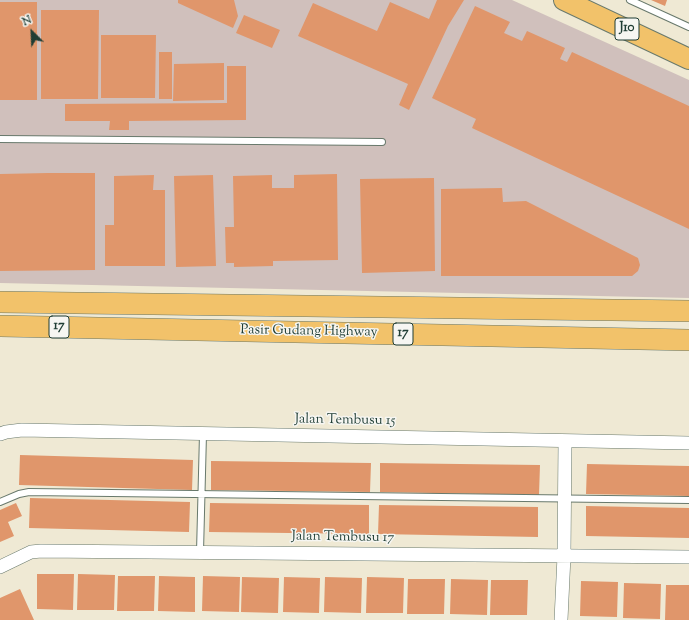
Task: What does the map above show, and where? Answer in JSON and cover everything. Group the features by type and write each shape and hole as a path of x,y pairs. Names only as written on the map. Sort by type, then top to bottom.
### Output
{"highway":[{"name":"Pasir Gudang Highway","path":"0,302 689,311"},
{"name":"Pasir Gudang Highway","path":"0,326 689,340"}],"main road":[{"name":"J10","path":"564,0 689,59"}],"street":[{"name":"Jalan Tembusu 15","path":"0,434 22,430 689,443"},
{"path":"561,620 564,556 566,441"},
{"name":"Jalan Tembusu 17","path":"0,567 31,552 41,550 689,558"}],"lane":[{"path":"630,0 689,27"},
{"path":"0,139 382,142"},
{"path":"200,552 203,434"},
{"path":"0,502 19,494 29,492 689,500"}],"shaded area":[{"path":"0,0 512,0 689,80 689,298 0,283"}],"building":[{"path":"178,0 234,0 238,16 233,28 178,3"},
{"path":"437,0 464,0 448,26 409,110 399,105 408,84 298,36 313,3 377,31 390,2 429,19"},
{"path":"651,0 667,0 665,6"},
{"path":"0,2 37,2 37,100 0,100"},
{"path":"475,6 510,22 504,33 522,41 527,31 565,48 560,59 567,62 572,52 689,106 689,229 472,128 476,119 432,98"},
{"path":"41,10 99,10 98,99 41,99"},
{"path":"244,15 280,30 272,48 236,33"},
{"path":"101,35 156,35 155,98 101,98"},
{"path":"159,52 172,52 172,99 159,99"},
{"path":"224,63 224,100 173,101 174,64"},
{"path":"227,66 246,66 246,120 129,121 129,130 109,130 110,121 65,121 65,104 227,103"},
{"path":"95,173 95,270 0,271 0,174"},
{"path":"337,174 338,260 273,261 273,266 234,267 234,263 226,263 225,227 234,227 233,176 272,175 272,188 294,188 294,175"},
{"path":"154,175 153,190 165,190 165,266 105,266 105,225 114,225 114,176"},
{"path":"213,175 216,266 176,267 174,176"},
{"path":"434,178 435,271 362,273 360,179"},
{"path":"502,188 503,202 526,201 638,258 640,265 638,271 632,276 441,276 441,189"},
{"path":"20,455 193,460 192,490 19,485"},
{"path":"211,461 371,463 370,492 211,490"},
{"path":"380,463 540,465 539,495 380,492"},
{"path":"587,464 689,466 689,496 586,494"},
{"path":"30,498 190,502 189,532 29,528"},
{"path":"16,503 22,516 8,522 14,536 0,542 0,510"},
{"path":"210,503 369,505 369,534 209,532"},
{"path":"379,505 538,507 538,537 378,534"},
{"path":"586,506 689,508 689,538 586,536"},
{"path":"37,574 74,574 73,610 37,609"},
{"path":"78,574 115,575 114,610 77,610"},
{"path":"118,576 155,576 154,611 117,611"},
{"path":"159,576 195,577 195,612 158,611"},
{"path":"203,576 240,577 239,612 202,611"},
{"path":"242,577 279,578 278,613 241,612"},
{"path":"284,577 320,578 319,613 283,612"},
{"path":"325,577 362,578 361,613 324,612"},
{"path":"367,577 404,578 403,613 366,613"},
{"path":"408,579 445,579 444,614 407,614"},
{"path":"451,579 488,580 487,615 450,614"},
{"path":"491,580 528,580 527,615 490,615"},
{"path":"581,581 618,582 617,617 580,616"},
{"path":"624,583 661,584 660,619 623,618"},
{"path":"666,585 689,585 689,620 665,620"},
{"path":"20,589 34,620 0,620 0,598"}]}
